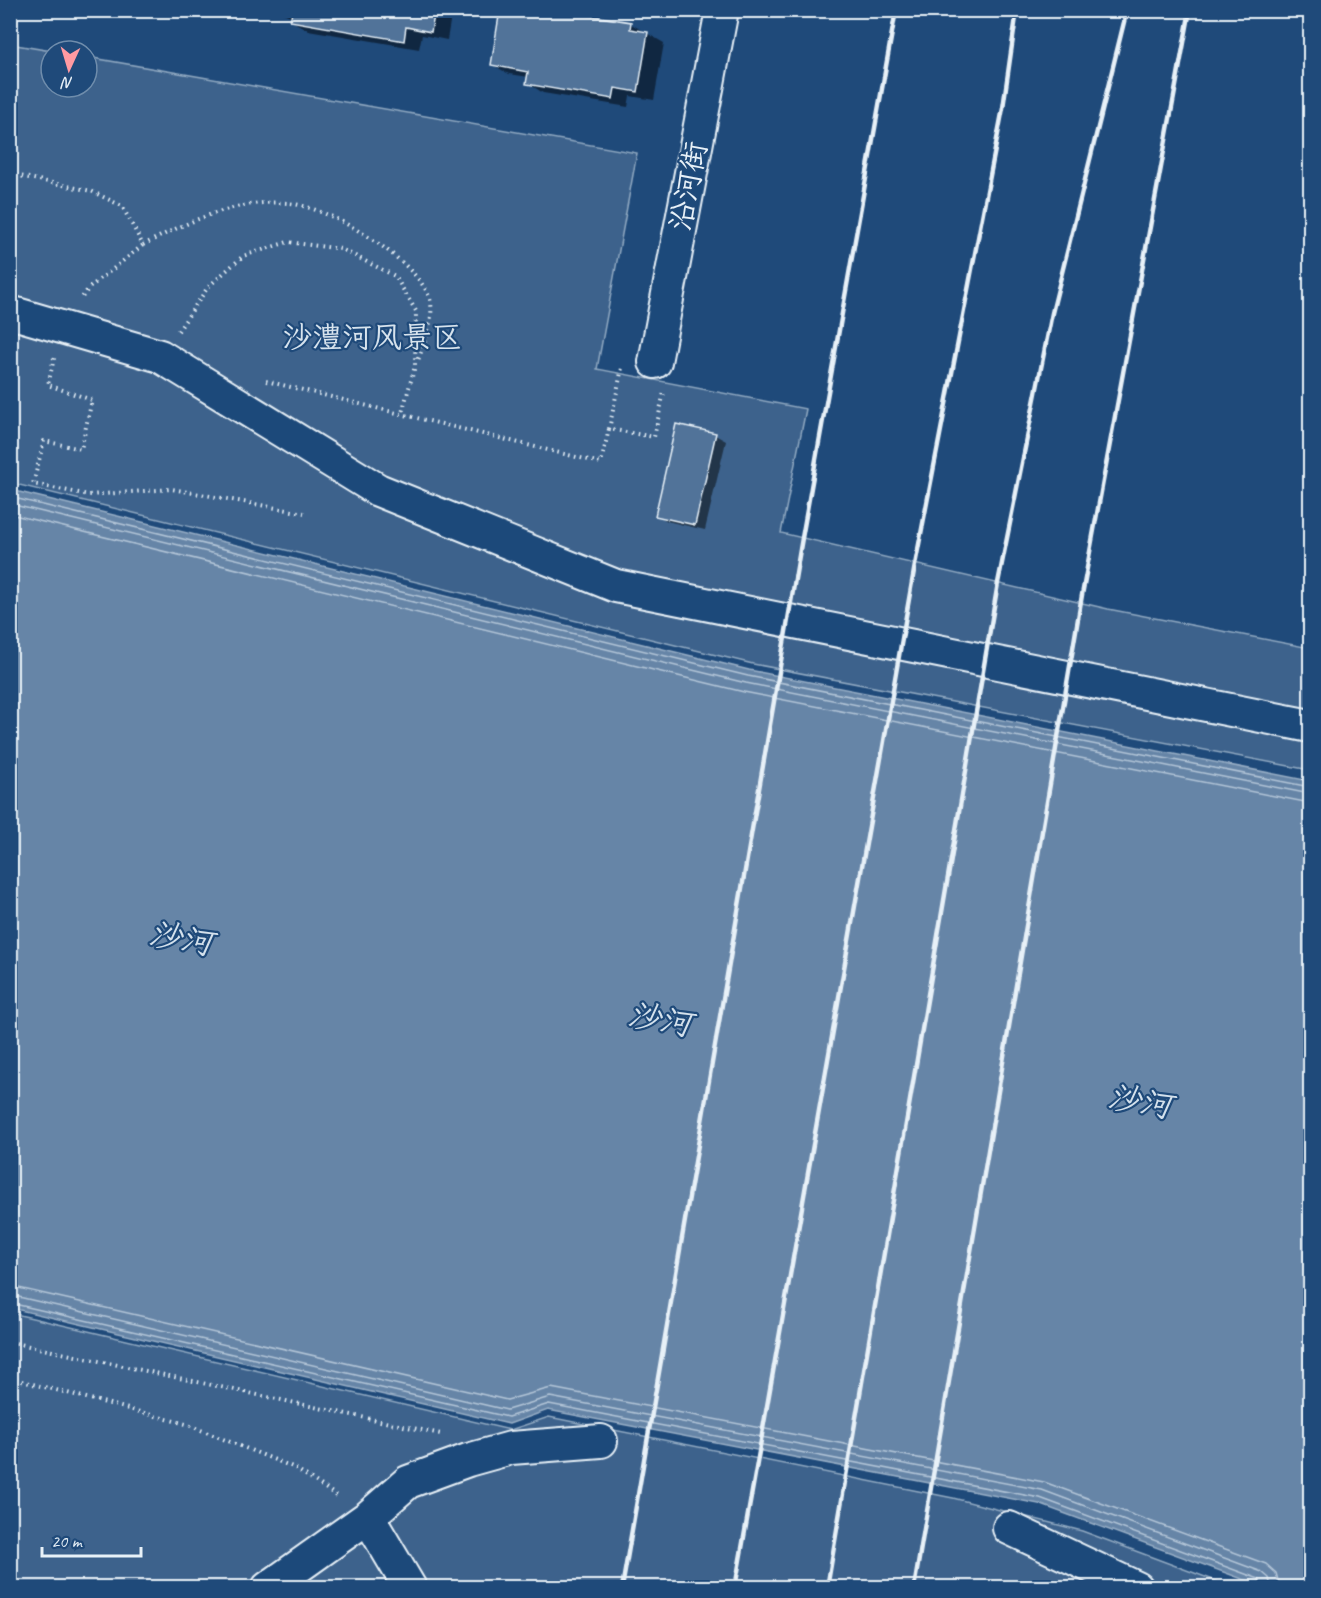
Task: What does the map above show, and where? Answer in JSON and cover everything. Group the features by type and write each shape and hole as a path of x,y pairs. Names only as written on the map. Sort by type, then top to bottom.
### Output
{"street":[{"name":"沿河街","path":"655,362 722,10"},
{"path":"10,312 160,356 378,490 616,586 1311,726"},
{"path":"268,1587 368,1517 408,1482 468,1460 511,1448 601,1441"},
{"path":"368,1517 410,1587"},
{"path":"1009,1528 1137,1587"}],"path":[{"path":"10,174 91,190 122,206 143,245"},
{"path":"304,513 172,489 89,495 33,484 44,441 81,449 92,400 48,385 60,326 89,288 143,245 226,208 287,203 329,214 381,245 411,273 430,297 429,330 415,366 402,412"},
{"path":"160,356 208,287 243,256 288,242 341,249 395,276 416,311 415,366"},
{"path":"264,380 402,412 601,463 625,357 670,366 654,437 609,429"},
{"path":"10,1342 464,1439 468,1460"},
{"path":"10,1378 186,1424 295,1468 368,1517"}],"green space":[{"name":"沙澧河风景区","path":"10,44 39,49 39,99 99,99 99,59 637,153 597,369 806,409 781,533 1108,609 1310,648 1310,770 753,664 11,483"},
{"path":"11,1313 510,1430 549,1417 953,1498 1082,1531 1232,1587 11,1588"}],"water":[{"name":"沙河","path":"11,490 749,670 1310,781 1310,1587 1264,1587 1039,1504 548,1410 509,1424 11,1308"}],"building":[{"path":"286,10 435,10 431,32 406,27 404,41 290,21 292,12"},
{"path":"500,10 574,10 574,13 631,22 630,29 648,32 638,92 615,88 613,99 526,84 528,72 491,65"},
{"path":"676,424 716,433 695,525 655,516"}],"railway":[{"path":"622,1588 802,538 896,10"},
{"path":"735,1588 915,565 1003,108 1017,10"},
{"path":"827,1588 998,583 1052,313 1127,10"},
{"path":"914,1588 1082,595 1190,10"}]}
